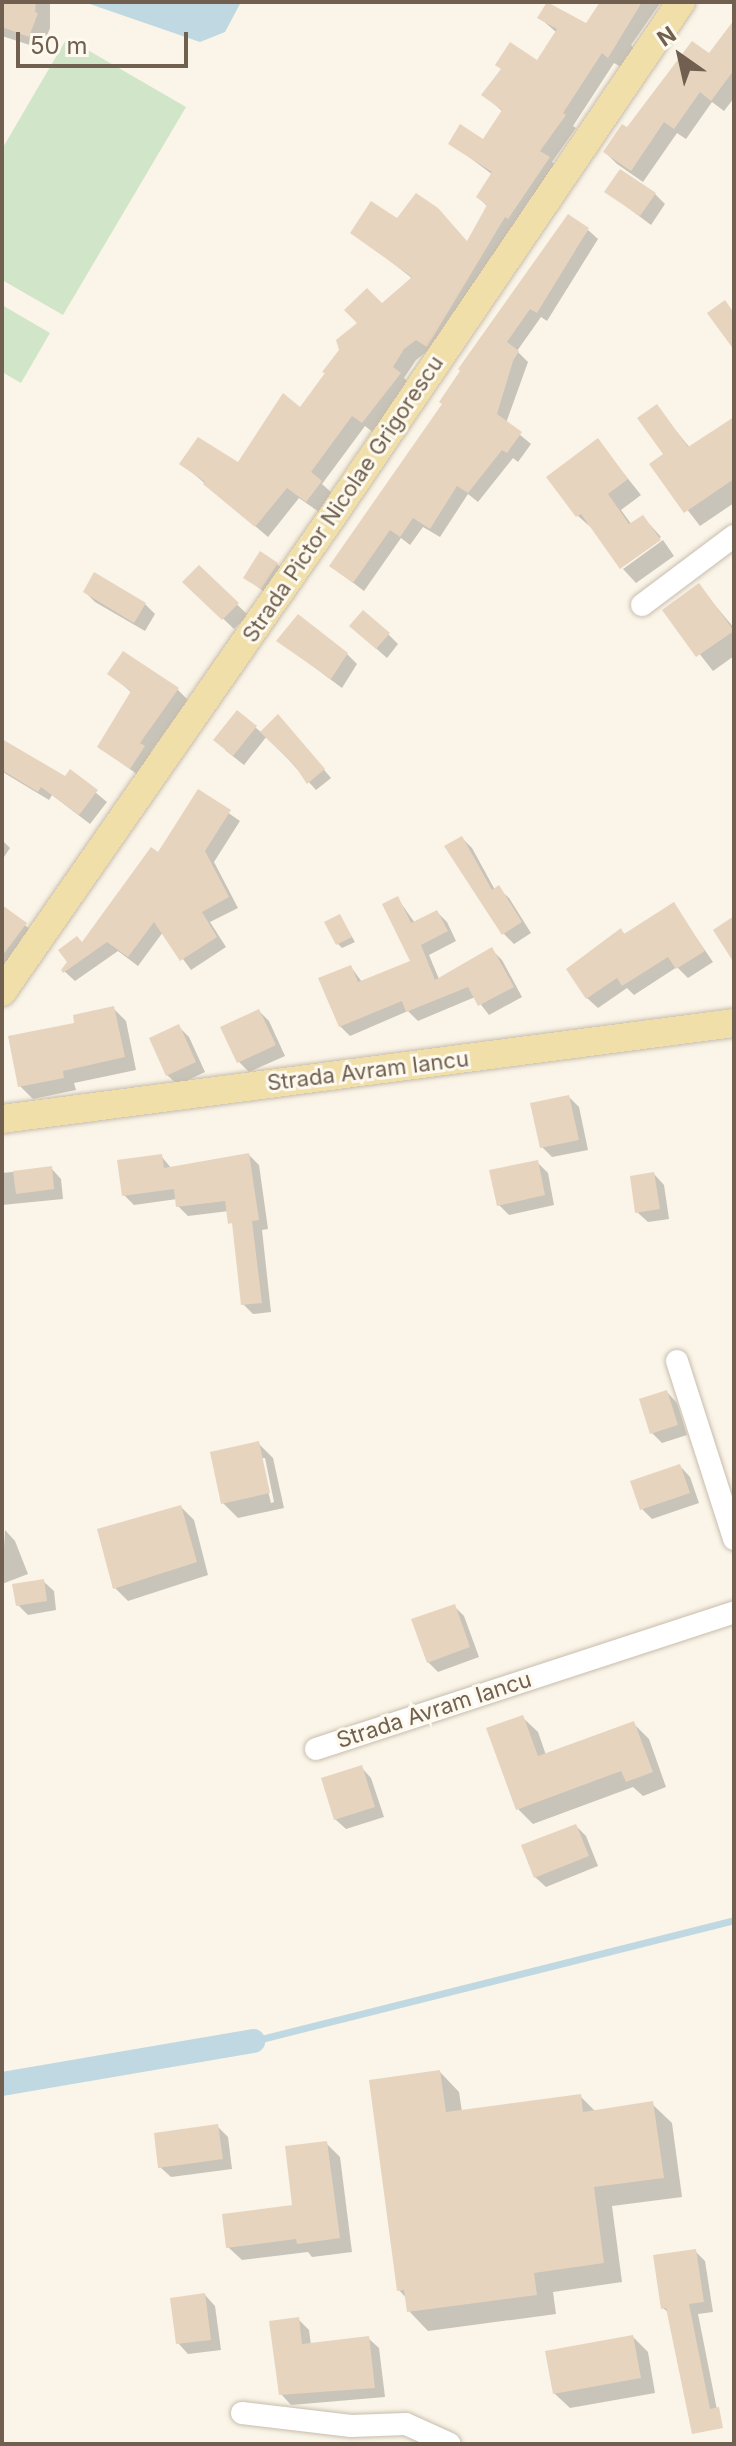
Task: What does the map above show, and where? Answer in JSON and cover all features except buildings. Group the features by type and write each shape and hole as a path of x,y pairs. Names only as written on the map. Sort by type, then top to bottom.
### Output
{"main road":[{"name":"Strada Pictor Nicolae Grigorescu","path":"2,992 329,521 681,2"},
{"name":"Strada Avram Iancu","path":"2,1119 734,1023"}],"street":[{"path":"642,605 734,536"},
{"path":"677,1361 734,1539"},
{"name":"Strada Avram Iancu","path":"316,1749 734,1612"},
{"path":"242,2413 351,2426 406,2424 450,2444"}],"green space":[{"path":"67,38 186,107 63,315 2,280 2,149"},
{"path":"2,305 50,333 21,383 2,372"}],"water":[{"path":"84,2 241,2 225,32 200,42"}],"waterway":[{"path":"253,2041 734,1920"},
{"path":"2,2084 253,2041"}]}
